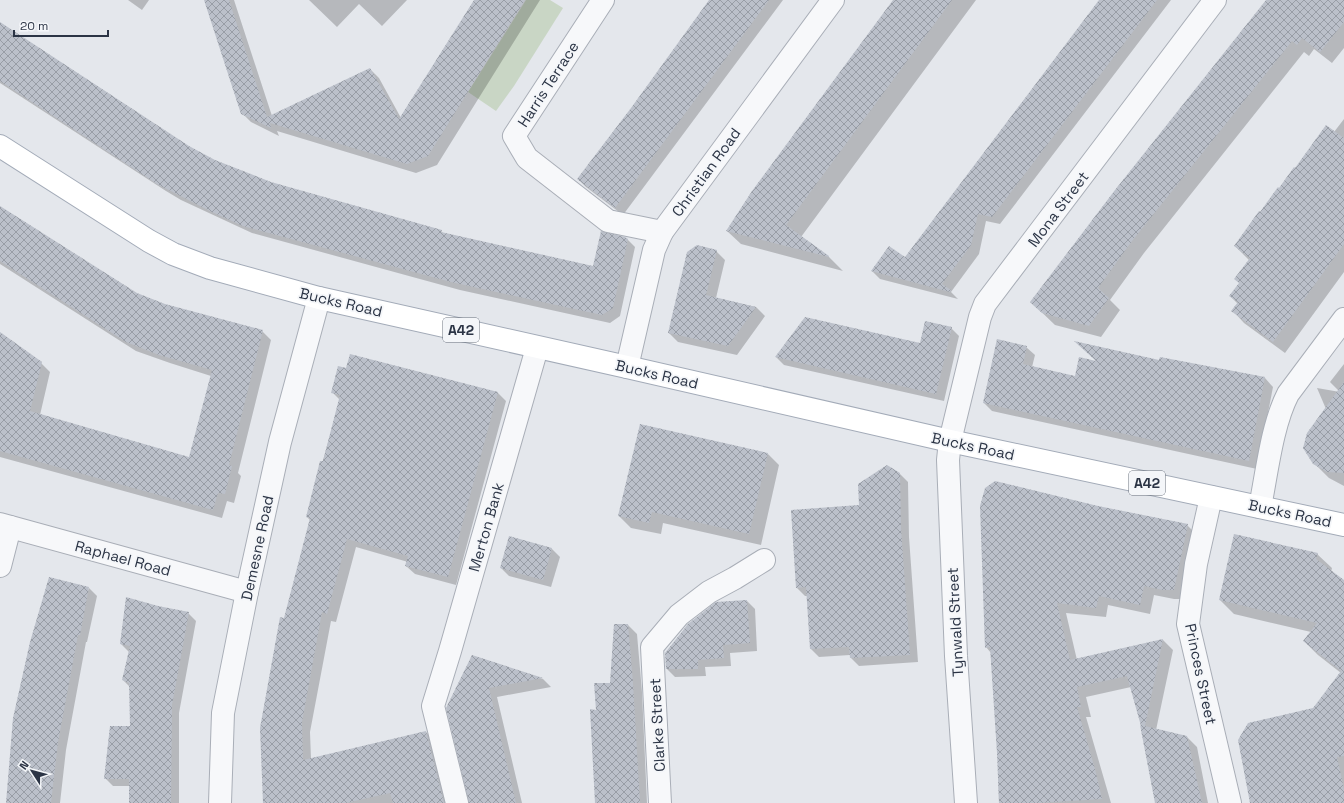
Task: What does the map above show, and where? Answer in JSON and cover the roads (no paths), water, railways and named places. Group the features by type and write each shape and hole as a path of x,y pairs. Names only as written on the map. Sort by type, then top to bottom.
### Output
{"main road":[{"name":"Bucks Road","path":"0,146 149,241 173,254 210,268 319,298 537,348 627,367 950,441 1344,525"}],"street":[{"name":"Harris Terrace","path":"602,0 514,136 527,158 608,221 662,232"},
{"name":"Christian Road","path":"627,367 654,250 662,232 833,0"},
{"name":"Mona Street","path":"950,441 980,317 985,304 1215,0"},
{"name":"Demesne Road","path":"220,803 223,713 247,592 280,442 319,298"},
{"path":"1260,507 1282,406 1288,394 1344,319"},
{"name":"Merton Bank","path":"457,803 433,706 537,348"},
{"name":"Tynwald Street","path":"950,441 948,460 956,648 966,803"},
{"name":"Princes Street","path":"1211,497 1196,564 1188,624 1230,803"},
{"name":"Raphael Road","path":"5,526 247,592"},
{"path":"0,566 5,526"},
{"name":"Clarke Street","path":"660,803 652,646 685,610 709,592 764,560"}]}
